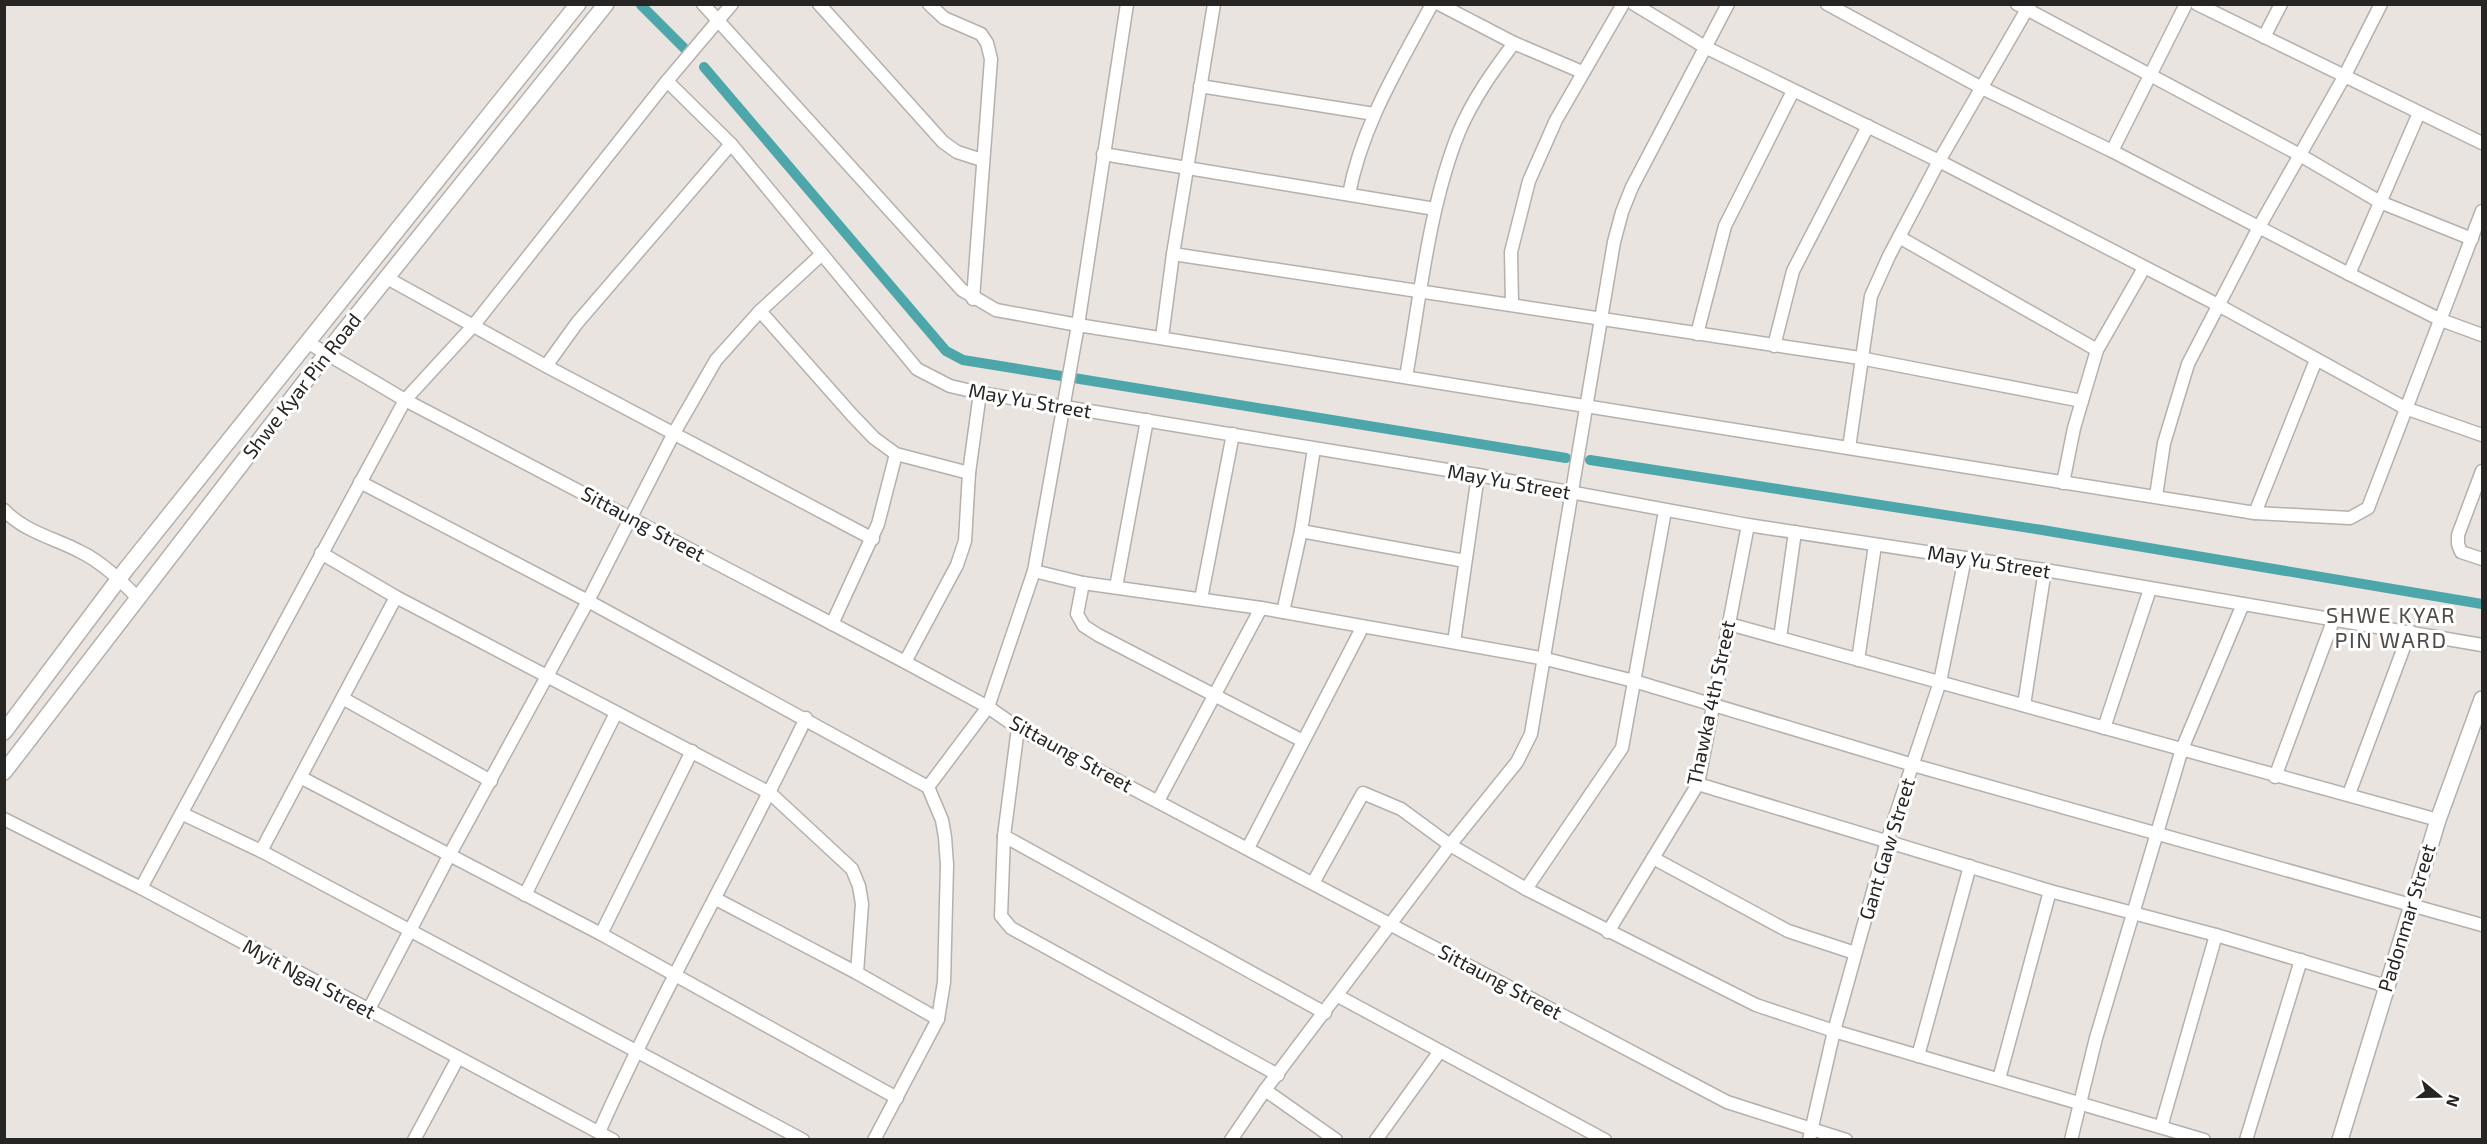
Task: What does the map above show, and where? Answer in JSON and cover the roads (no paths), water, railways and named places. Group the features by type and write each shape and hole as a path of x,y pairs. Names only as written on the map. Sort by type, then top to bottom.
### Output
{"street":[{"name":"Shwe Kyar Pin Road","path":"4,732 119,579 578,4"},
{"name":"Shwe Kyar Pin Road","path":"4,772 326,354 606,4"},
{"path":"703,4 962,290 973,299 996,310 2255,513 2350,518 2368,508 2482,211"},
{"path":"141,888 405,400 473,326 667,81 732,4"},
{"path":"819,4 943,142 957,152 982,160"},
{"path":"929,4 944,18 981,34 987,43 991,59 973,299"},
{"path":"928,787 988,707 1035,571 1078,325 1127,4"},
{"path":"1162,337 1173,254 1214,4"},
{"path":"1349,194 1354,164 1374,114 1432,4"},
{"path":"1439,4 1514,43 1582,72"},
{"path":"1512,304 1511,252 1529,181 1556,120 1623,4"},
{"path":"1635,4 1705,47 1939,161 2220,306 2405,408 2482,435"},
{"path":"1231,1140 1265,1090 1392,925 1450,845 1517,762 1531,734 1546,659 1570,493 1614,242 1622,212 1632,187 1728,4"},
{"path":"1827,4 1982,88 2112,151 2349,274 2441,320 2482,335"},
{"path":"2112,151 2186,4"},
{"path":"2197,4 2482,143"},
{"path":"2264,37 2281,4"},
{"path":"2156,496 2164,443 2188,364 2259,227 2344,77 2381,4"},
{"path":"1849,448 1860,358 1871,296 1939,161 1982,88 2024,6 2300,155 2380,202 2472,239"},
{"path":"1406,377 1435,208 1447,163 1460,130 1486,80 1514,43"},
{"name":"May Yu Street","path":"667,81 730,144 917,369 950,386 1063,408 1478,475 1665,511 2046,570 2482,645"},
{"path":"1200,86 1374,114"},
{"path":"1697,334 1725,226 1793,91"},
{"path":"2349,274 2419,113"},
{"path":"1774,346 1793,271 1869,126"},
{"path":"546,366 577,323 730,144"},
{"path":"1103,154 1435,208"},
{"path":"1899,237 2097,350"},
{"path":"369,1011 545,676 588,601 674,433 716,360 760,311 822,254"},
{"path":"1173,254 1860,358 2082,401"},
{"path":"2063,483 2074,428 2097,350 2144,268"},
{"path":"387,278 546,366 873,539"},
{"path":"760,311 874,438 896,454 969,473"},
{"name":"Sittaung Street","path":"308,342 405,400 905,662 988,707 1018,728 1727,1102 1810,1134 1846,1140"},
{"path":"2255,513 2316,360"},
{"path":"905,662 957,565 965,541 969,473 980,393"},
{"path":"1116,588 1147,420"},
{"path":"1201,599 1233,434"},
{"path":"1283,612 1314,449"},
{"path":"832,624 873,539 886,499 896,454"},
{"path":"2482,471 2458,536 2458,544 2461,552 2482,559"},
{"path":"1454,642 1478,475"},
{"path":"360,482 806,718 928,787 942,820 947,866 944,982 938,1019 874,1140"},
{"path":"4,510 31,530 99,562 138,598"},
{"path":"1526,889 1622,748 1665,511"},
{"name":"Thawka 4th Street","path":"1608,932 1698,784 1748,525"},
{"path":"1300,531 1465,561"},
{"path":"1780,638 1794,532"},
{"path":"1858,660 1875,544"},
{"path":"321,553 396,597 770,793 852,869 859,886 862,904 857,973"},
{"name":"Gant Gaw Street","path":"1810,1134 1834,1031 1887,841 1940,682 1965,558"},
{"path":"2024,705 2046,570"},
{"path":"1035,571 1083,583 1261,608 1362,628 1546,659 1634,681 1714,707 1913,765 2482,925"},
{"path":"1083,583 1077,614 1084,626 1303,741"},
{"path":"2104,728 2150,589"},
{"path":"261,851 344,699 396,597"},
{"path":"2071,1140 2096,1038 2182,749 2243,604"},
{"path":"1158,801 1261,608"},
{"path":"2275,777 2333,621"},
{"path":"1729,624 2182,749 2275,777 2349,794 2438,820"},
{"path":"1248,848 1362,628"},
{"path":"2349,794 2410,631"},
{"path":"344,699 491,781"},
{"name":"Padonmar Street","path":"2340,1140 2438,820 2482,699"},
{"path":"525,894 616,713"},
{"path":"599,1132 636,1050 716,899 806,718"},
{"path":"1018,728 1004,836 1001,915 1011,928 1278,1075"},
{"path":"601,934 692,751"},
{"path":"302,778 601,934 897,1098"},
{"path":"1698,784 2050,891 2216,934 2386,986"},
{"path":"1313,883 1363,793 1401,808 1450,845 1526,889 1756,1005 1834,1031 2204,1140"},
{"path":"183,814 261,851 803,1140"},
{"name":"Myit Ngal Street","path":"4,819 141,888 613,1140"},
{"path":"1004,836 1325,1013"},
{"path":"1653,858 1788,931 1856,953"},
{"path":"1918,1056 1970,866"},
{"path":"1999,1079 2050,891"},
{"path":"716,899 857,973 938,1019"},
{"path":"2161,1127 2216,934"},
{"path":"2246,1140 2301,960"},
{"path":"1338,996 1605,1140"},
{"path":"1376,1140 1440,1051"},
{"path":"414,1140 458,1058"},
{"path":"1265,1090 1336,1140"}],"waterway":[{"path":"641,5 686,50"},
{"path":"704,67 946,351 963,360 1566,458"},
{"path":"1590,460 2042,530 2482,604"}],"district":[{"name":"SHWE KYAR PIN WARD","path":"2391,628"}]}
